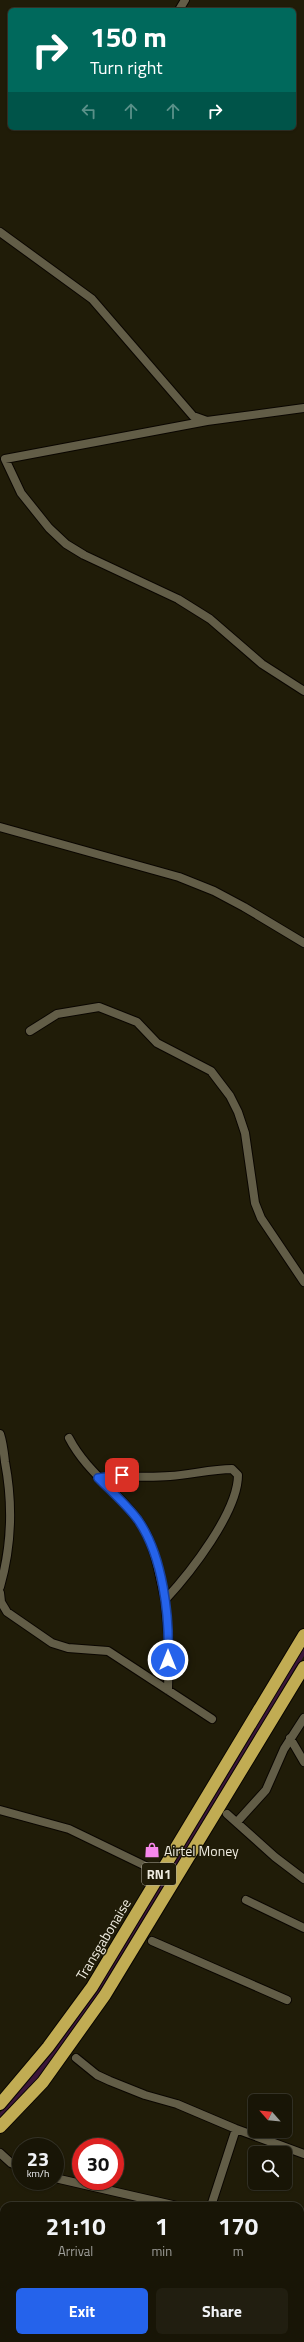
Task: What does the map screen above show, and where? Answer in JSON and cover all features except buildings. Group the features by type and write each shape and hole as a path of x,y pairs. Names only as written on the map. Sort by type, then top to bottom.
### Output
{"highway":[{"name":"Transgabonaise","path":"0,2104 33,2066 70,2019 92,1987 304,1635"},
{"name":"RN1","path":"0,2127 43,2082 105,1996 304,1666"}],"street":[{"path":"0,232 92,298 183,407 193,416 207,421"},
{"path":"304,408 207,421 4,459 21,493 49,528 66,544 84,555 178,599 210,619 262,664 304,691"},
{"path":"0,826 179,877 214,891 304,943"},
{"path":"30,1031 57,1014 99,1007 137,1022 157,1043 211,1071 230,1096 238,1112 245,1133 255,1203 261,1218 304,1282"},
{"path":"0,1434 8,1478 11,1520 10,1547 0,1586"},
{"path":"69,1438 75,1450 98,1478 138,1519 150,1541 165,1600 169,1645 168,1690"},
{"path":"98,1478 122,1475 170,1476 220,1469 232,1469 238,1475 238,1489 214,1535 165,1600"},
{"path":"0,1593 1,1602 7,1612 52,1643 68,1648 108,1651 212,1719"},
{"path":"237,1822 266,1790 290,1738 304,1718"},
{"path":"290,1738 304,1762"},
{"path":"0,1810 69,1829 160,1873"},
{"path":"227,1814 275,1857 304,1879"},
{"path":"246,1900 304,1928"},
{"path":"152,1941 287,2000"},
{"path":"76,2058 97,2075 110,2081 145,2095 177,2104 236,2129 304,2154"},
{"path":"212,2202 236,2129"},
{"path":"0,2153 12,2163"},
{"path":"64,2180 160,2202"}],"shaded area":[{"path":"304,1646 304,1656 100,1993 41,2075 0,2119 0,2113 54,2050 96,1990"}],"place":[{"name":"Airtel Money","path":"152,1850"}],"route":[{"path":"122,1475 98,1478 138,1519 150,1541 165,1600 169,1645 168,1660"}]}
